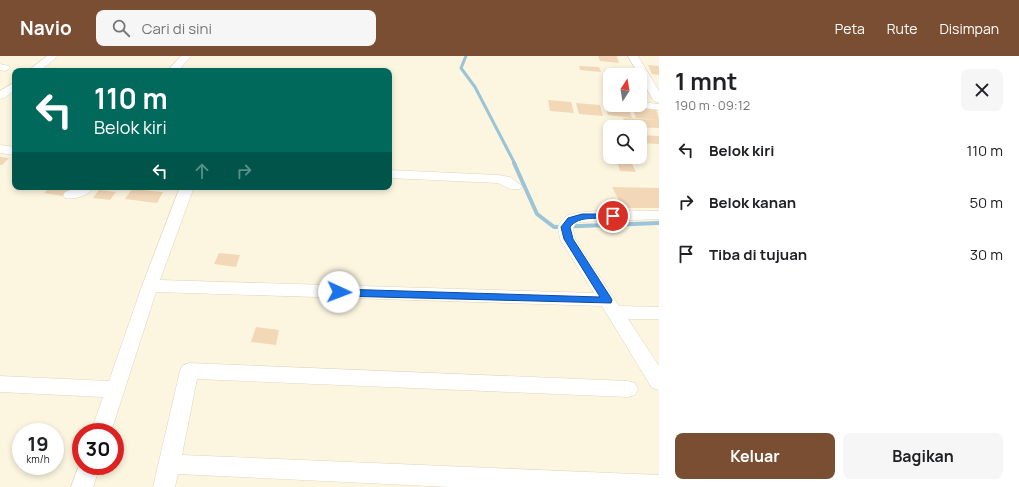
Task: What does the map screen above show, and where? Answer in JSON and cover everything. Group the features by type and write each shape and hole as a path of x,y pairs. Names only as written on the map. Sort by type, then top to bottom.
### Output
{"street":[{"path":"37,68 53,56"},
{"path":"175,68 186,56"},
{"path":"633,56 659,100"},
{"path":"0,96 12,87"},
{"path":"647,106 659,107"},
{"path":"0,149 12,151"},
{"path":"392,174 498,179 505,180 515,186"},
{"path":"70,195 83,190"},
{"path":"103,423 150,286 186,190"},
{"path":"659,215 582,217 571,220 567,224 565,232 659,382"},
{"path":"150,286 611,306 659,313"},
{"path":"164,487 189,371 628,389"},
{"path":"0,384 115,389"},
{"path":"169,464 659,486"},
{"path":"82,487 86,475"}],"building":[{"path":"598,56 617,56 619,63 600,61"},
{"path":"648,65 659,66 659,75 652,74"},
{"path":"579,66 599,67 601,72 580,70"},
{"path":"548,100 571,102 574,113 550,111"},
{"path":"576,103 600,105 603,116 579,114"},
{"path":"647,107 656,108 659,120 636,118 634,112 647,112"},
{"path":"607,112 630,112 632,118 608,115"},
{"path":"623,118 659,120 659,128 647,128 647,120 624,120"},
{"path":"647,135 659,136 659,144 647,143"},
{"path":"0,157 9,158 2,165 0,165"},
{"path":"618,164 632,164 636,172 620,171"},
{"path":"612,187 659,188 659,208 623,208"},
{"path":"47,190 68,190 63,196 44,193"},
{"path":"99,190 116,192 110,200 93,198"},
{"path":"131,190 163,192 157,203 125,199"},
{"path":"219,253 240,255 236,267 214,264"},
{"path":"256,327 279,330 276,345 251,342"}],"waterway":[{"path":"466,56 461,68 475,87 515,164"},
{"path":"514,163 537,214 554,227 659,223"}],"route":[{"path":"339,292 607,300 568,239 565,232 565,227 571,220 582,217 613,216"}]}
